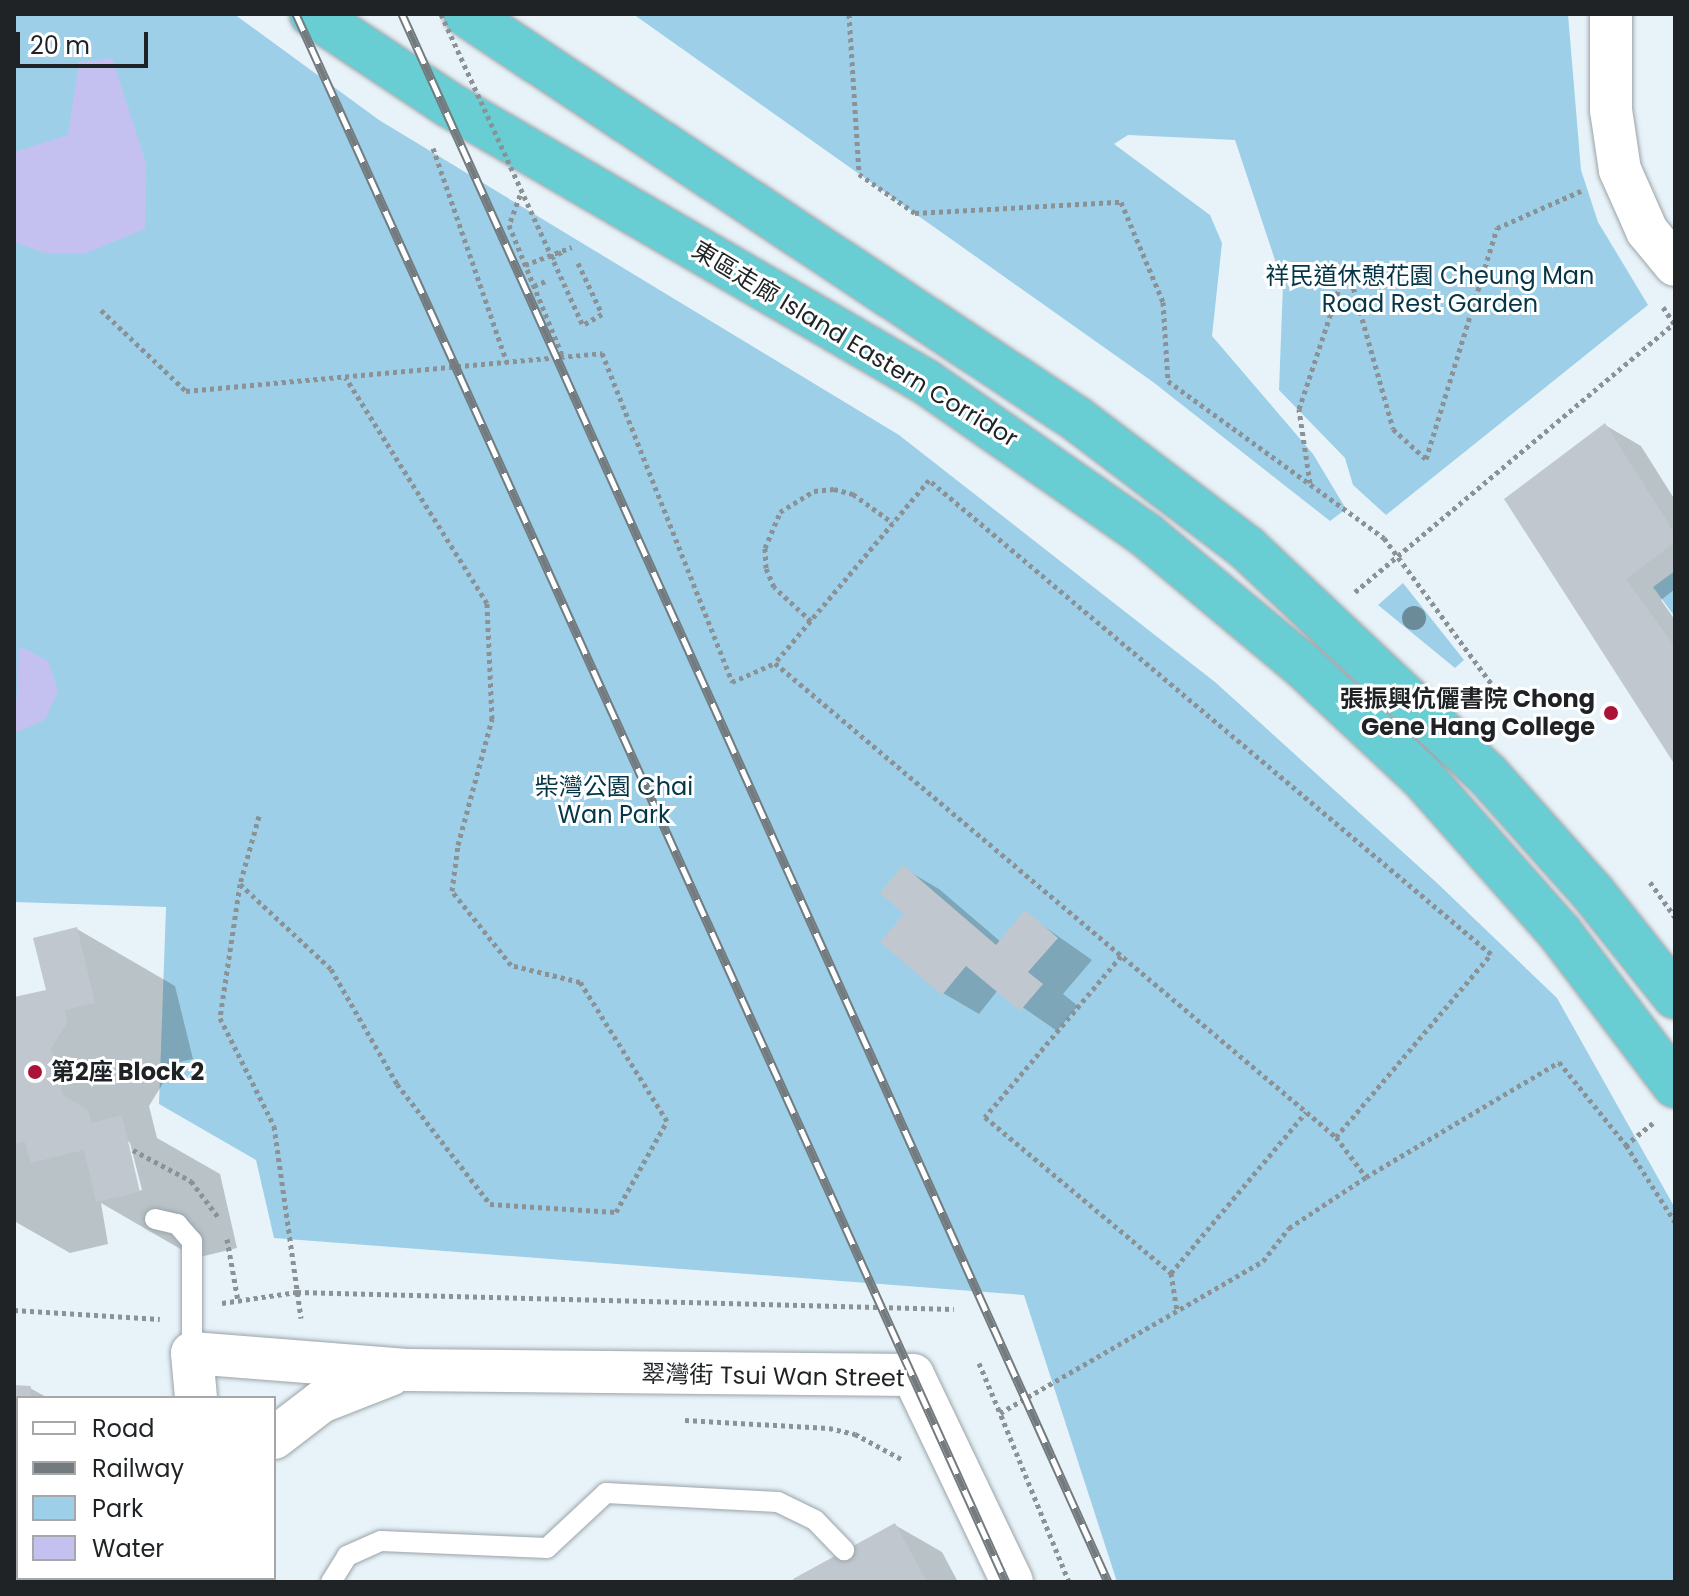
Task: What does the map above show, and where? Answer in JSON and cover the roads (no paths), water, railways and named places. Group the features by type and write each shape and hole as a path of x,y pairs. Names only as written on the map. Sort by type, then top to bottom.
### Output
{"highway":[{"name":"東區走廊 Island Eastern Corridor","path":"312,14 448,104 926,382 1146,535 1302,665 1422,777 1560,933 1669,1100"},
{"path":"466,14 1077,419 1247,548 1487,774 1593,893 1675,996"}],"street":[{"path":"1611,14 1611,110 1620,170 1647,231 1675,265"},
{"path":"180,1338 195,1396"},
{"name":"翠灣街 Tsui Wan Street","path":"180,1338 406,1370 913,1375 1012,1582"},
{"name":"翠灣街 Tsui Wan Street","path":"276,1436 321,1402 406,1370"}],"lane":[{"path":"155,1219 177,1224 192,1241 180,1338"},
{"path":"331,1582 347,1556 381,1541 547,1548 606,1493 778,1502 815,1520 844,1550"}],"water":[{"path":"112,58 146,163 145,229 84,254 45,253 14,242 14,152 68,135 79,62"},
{"path":"19,646 48,661 58,691 45,720 15,733"}],"railway":[{"path":"296,14 1006,1582"},
{"path":"402,14 1108,1582"}],"place":[{"name":"張振興伉儷書院 Chong Gene Hang College","path":"1611,713"},
{"name":"第2座 Block 2","path":"35,1072"}],"park label":[{"name":"祥民道休憩花園 Cheung Man Road Rest Garden","path":"1430,290"},
{"name":"柴灣公園 Chai Wan Park","path":"614,801"}]}
